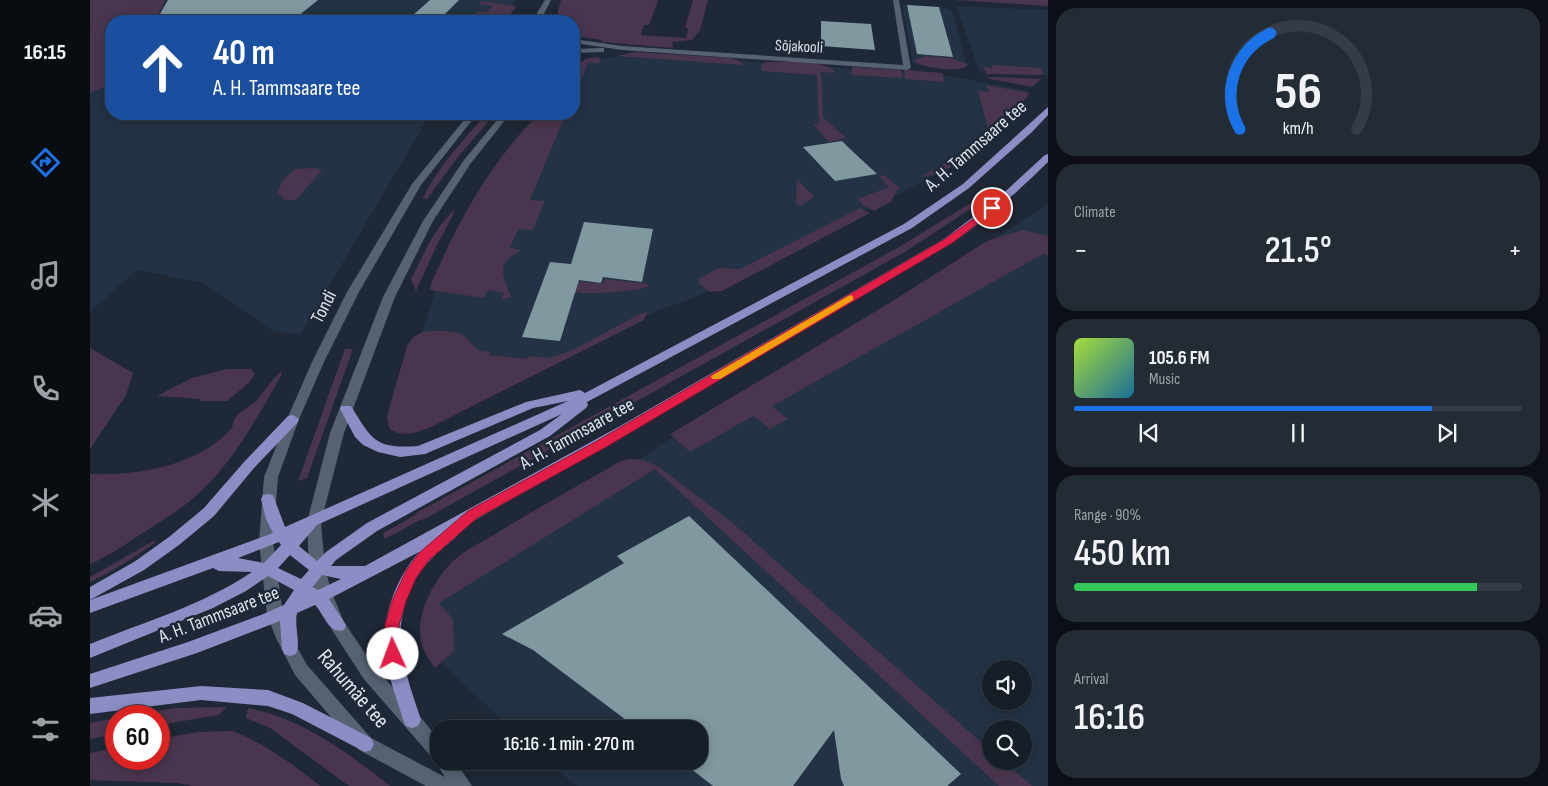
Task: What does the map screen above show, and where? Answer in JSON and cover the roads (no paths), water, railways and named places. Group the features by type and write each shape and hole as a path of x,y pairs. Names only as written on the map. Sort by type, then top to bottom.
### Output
{"main road":[{"name":"A. H. Tammsaare tee","path":"314,522 602,390 908,226 966,186 1029,130 1048,110"},
{"name":"A. H. Tammsaare tee","path":"90,681 190,650 290,609 378,566 472,515 601,444 948,241 974,223 1012,192 1048,157"},
{"path":"346,409 360,434 368,442 383,449 400,452 420,451 530,405 602,390"},
{"path":"290,648 287,623 290,609 317,568 372,527 545,433 602,390"},
{"path":"90,594 138,566 174,541 209,512 249,465 293,419"},
{"path":"268,499 275,523 286,541 300,558 317,568 334,573 353,573 378,566"},
{"path":"412,720 393,654 392,625 399,601 411,575 424,556 472,515"},
{"path":"90,651 208,604 241,587 268,568 286,541 314,522"},
{"path":"90,606 266,542 286,541"},
{"path":"194,569 234,563 268,568 303,588 320,595 323,603 338,625"},
{"path":"90,706 201,693 268,698 297,708 365,744"}],"street":[{"path":"539,15 543,12 548,0"},
{"name":"Sõjakooli","path":"580,42 622,48 907,68 896,0"},
{"path":"543,12 546,15"},
{"name":"Sõjakooli","path":"580,51 622,48"},
{"name":"Tondi","path":"268,568 266,542 271,477 293,419 322,353 353,292 417,184 468,120"},
{"path":"320,595 314,522 346,409 384,310 428,221 467,162 501,120"},
{"name":"Rahumäe tee","path":"268,568 275,615 301,670 365,744 444,786"},
{"name":"Rahumäe tee","path":"338,625 370,674 430,743"},
{"path":"451,770 463,786"}]}
